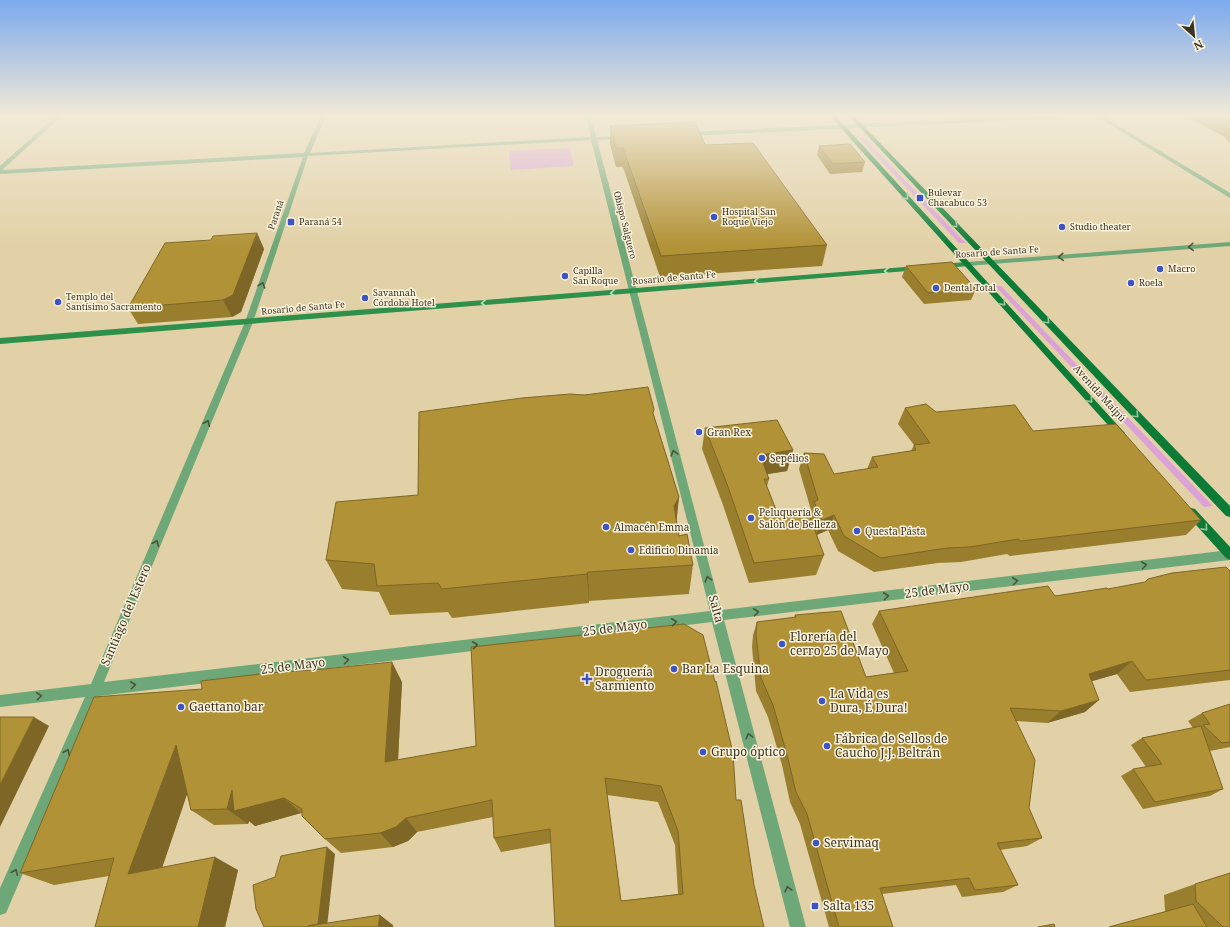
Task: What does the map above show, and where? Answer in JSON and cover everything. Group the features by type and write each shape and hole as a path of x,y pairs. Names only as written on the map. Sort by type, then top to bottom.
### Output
{"main road":[{"name":"Avenida Maipú","path":"873,159 1128,442"},
{"name":"Avenida Maipú","path":"893,159 1230,513"},
{"path":"1187,507 1230,555"}],"street":[{"path":"0,171 13,159"},
{"path":"0,171 211,159"},
{"name":"Paraná","path":"249,322 304,159"},
{"name":"Obispo Salguero","path":"599,159 632,291"},
{"path":"1170,159 1230,196"},
{"name":"Rosario de Santa Fe","path":"0,341 1230,244"},
{"name":"Salta","path":"632,291 798,927"},
{"name":"Santiago del Estero","path":"0,908 95,689 249,322"},
{"name":"25 de Mayo","path":"0,701 1230,555"}],"shaded area":[{"path":"510,159 573,159 574,166 511,170"},
{"path":"879,159 885,159 966,243 959,243"},
{"path":"995,286 1001,286 1213,506 1204,507"}],"building":[{"name":"Hospital San Roque Viejo","path":"627,159 765,159 827,245 661,256"},
{"path":"829,159 863,159 865,162 833,164"},
{"path":"257,233 233,295 223,300 128,308 165,243 211,240 213,236"},
{"path":"952,262 976,289 928,293 906,266"},
{"path":"648,387 654,409 653,413 679,497 674,506 679,536 687,534 693,565 588,572 587,574 442,589 438,583 377,586 374,564 326,560 336,502 418,495 419,412 522,398 570,394 584,395"},
{"path":"926,404 936,412 1015,405 1033,431 1116,424 1201,520 1021,541 1018,539 970,547 947,548 881,558 844,536 834,515 822,520 814,502 818,500 804,453 824,454 834,474 878,467 872,457 916,450 914,445 930,443 905,408"},
{"path":"777,420 793,450 760,455 769,479 764,479 778,515 808,512 824,555 754,563 727,484 705,428"},
{"path":"1226,567 1230,571 1230,670 1146,680 1132,661 1089,674 1099,700 1061,711 1010,708 1035,760 1029,808 1042,838 997,843 1018,885 975,890 969,878 880,888 893,927 839,927 807,814 796,792 773,705 761,678 756,635 757,622 796,617 795,615 841,611 866,677 908,671 879,611 1048,586 1055,596 1108,589 1145,582 1148,579 1172,573"},
{"path":"684,624 703,635 715,682 716,681 733,753 736,800 741,800 754,885 764,927 555,927 550,829 494,838 492,800 406,818 396,827 380,833 325,839 302,816 302,809 284,798 234,811 232,790 227,809 191,810 176,745 128,874 215,857 198,927 95,927 114,858 20,873 94,697 202,689 201,681 269,673 392,662 385,762 476,746 471,647","holes":["605,778 661,786 678,831 683,894 621,901"]},
{"path":"1230,704 1230,742 1222,743 1203,725 1210,724 1202,713"},
{"path":"0,717 34,717 0,785"},
{"path":"1201,726 1223,789 1155,802 1133,769 1162,764 1142,738"},
{"path":"327,847 318,924 307,927 264,927 256,909 253,885 275,877 281,856"},
{"path":"1230,873 1230,927 1223,927 1196,901 1195,884"},
{"path":"1193,904 1207,927 1109,927"},
{"path":"380,915 378,927 307,927 308,926"},
{"path":"1054,924 1055,927 1038,927"}],"place":[{"name":"Bulevar Chacabuco 53","path":"920,198"},
{"name":"Hospital San Roque Viejo","path":"714,217"},
{"name":"Paraná 54","path":"291,222"},
{"name":"Studio theater","path":"1062,227"},
{"name":"Macro","path":"1160,269"},
{"name":"Capilla San Roque","path":"565,276"},
{"name":"Roela","path":"1131,283"},
{"name":"Dental Total","path":"936,288"},
{"name":"Savannah Córdoba Hotel","path":"365,298"},
{"name":"Templo del Santísimo Sacramento","path":"58,302"},
{"name":"Gran Rex","path":"699,432"},
{"name":"Sepélios","path":"762,458"},
{"name":"Peluquería & Salón de Belleza","path":"751,518"},
{"name":"Almacén Emma","path":"606,527"},
{"name":"Questa Pásta","path":"857,531"},
{"name":"Edificio Dinamia","path":"631,550"},
{"name":"Florería del cerro 25 de Mayo","path":"782,644"},
{"name":"Bar La Esquina","path":"674,669"},
{"name":"Droguería Sarmiento","path":"587,679"},
{"name":"La Vida es Dura, É Dura!","path":"822,701"},
{"name":"Gaettano bar","path":"181,707"},
{"name":"Fábrica de Sellos de Caucho J.J. Beltrán","path":"827,746"},
{"name":"Grupo óptico","path":"703,752"},
{"name":"Servimaq","path":"816,843"},
{"name":"Salta 135","path":"815,906"}]}
